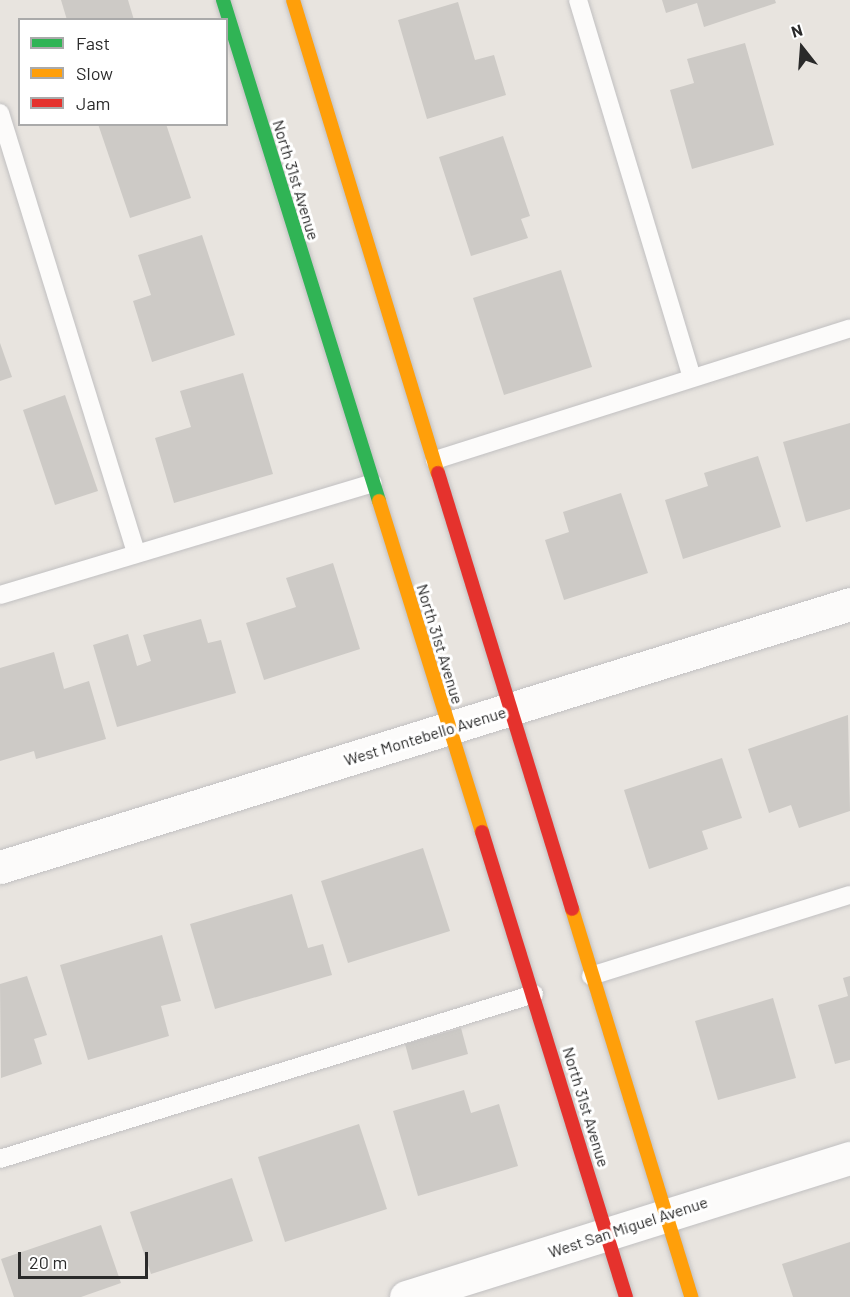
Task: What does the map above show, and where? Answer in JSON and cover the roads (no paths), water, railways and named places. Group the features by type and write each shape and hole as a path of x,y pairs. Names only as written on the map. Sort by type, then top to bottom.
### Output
{"street":[{"name":"North 31st Avenue","path":"223,0 534,994 626,1297"},
{"path":"293,0 691,1297"},
{"name":"West Montebello Avenue","path":"0,867 850,604"},
{"name":"West San Miguel Avenue","path":"406,1297 850,1158"}],"lane":[{"path":"578,0 692,377"},
{"path":"0,113 136,553"},
{"path":"435,460 850,328"},
{"path":"0,595 373,483"},
{"path":"591,975 850,895"},
{"path":"0,1159 534,994"}]}
